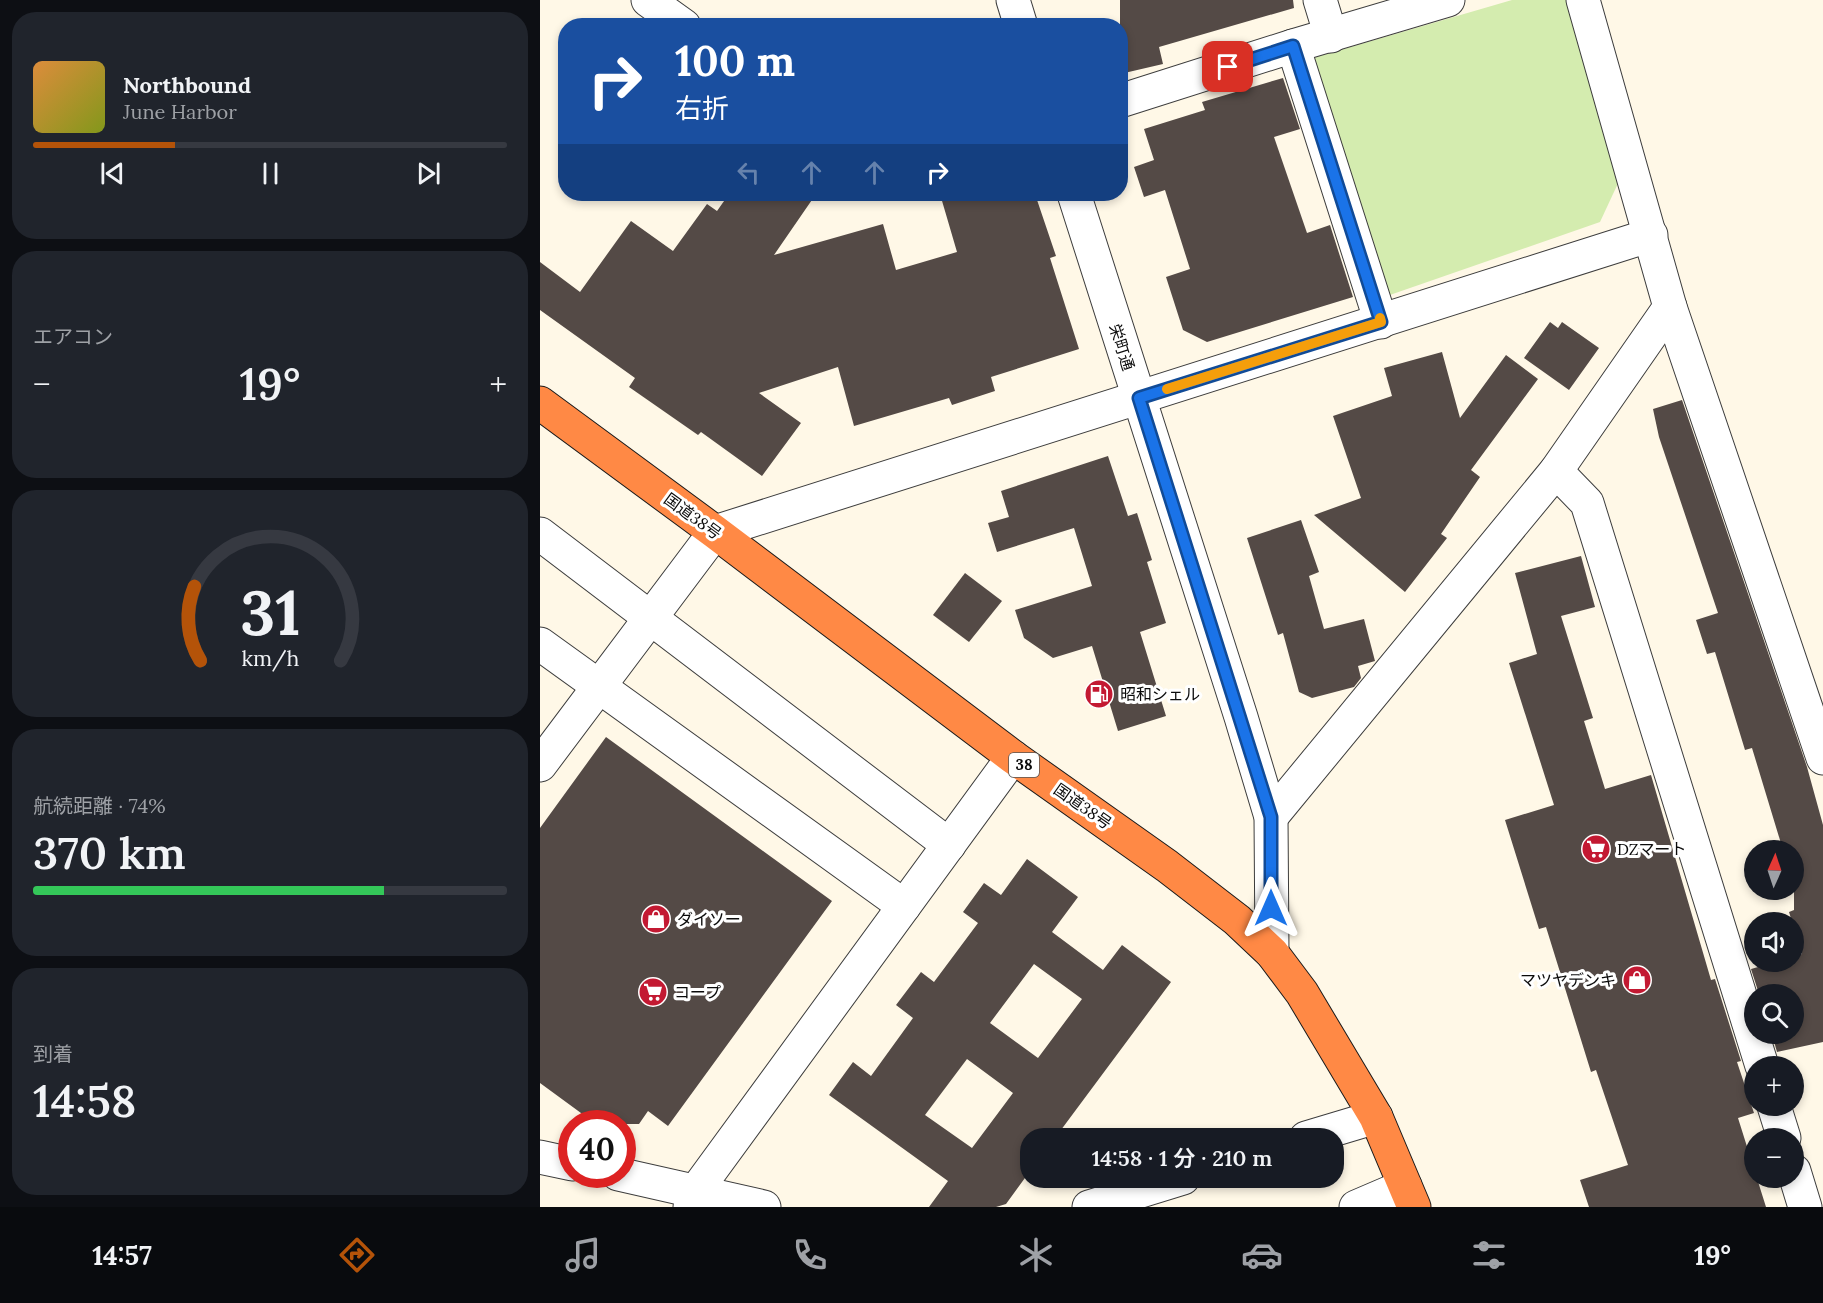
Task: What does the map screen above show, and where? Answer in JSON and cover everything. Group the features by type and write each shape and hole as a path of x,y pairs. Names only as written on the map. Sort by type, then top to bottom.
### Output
{"highway":[{"name":"国道38号","path":"540,403 1013,757 1167,866 1237,920 1272,953 1302,993 1376,1117 1409,1196"}],"street":[{"path":"648,0 673,18"},
{"path":"1013,0 1019,18"},
{"path":"1320,0 1331,36"},
{"path":"1128,98 1448,0"},
{"path":"1583,0 1671,307 1823,758"},
{"path":"1293,46 1381,322"},
{"name":"栄町通","path":"1076,201 1271,817 1272,953"},
{"path":"540,765 715,532 1652,235"},
{"path":"1271,817 1556,471 1671,307"},
{"path":"1556,471 1587,503 1759,1056"},
{"path":"540,534 949,845"},
{"path":"540,644 904,906"},
{"path":"693,1200 1013,757"},
{"path":"1339,1128 1376,1117"},
{"path":"540,1157 558,1161"},
{"path":"636,1180 693,1200 764,1207"},
{"path":"1089,1207 1151,1188"},
{"path":"1799,1188 1805,1207"},
{"path":"1356,1207 1409,1196"}],"green space":[{"path":"1512,0 1567,0 1620,179 1600,222 1387,296 1313,58"}],"building":[{"path":"1120,0 1293,0 1294,8 1159,47 1163,64 1128,72 1128,18 1120,18"},
{"path":"1283,78 1300,129 1274,137 1307,233 1330,225 1353,297 1207,342 1183,330 1166,277 1190,269 1165,190 1144,197 1134,167 1154,160 1144,129 1205,110 1202,102"},
{"path":"724,201 811,201 774,255 883,224 896,270 957,252 942,201 1037,201 1056,256 1050,258 1079,349 991,377 995,391 952,405 949,398 854,426 838,367 759,393 801,423 762,476 701,432 698,435 629,387 635,378 540,310 540,262 580,292 631,221 673,251 707,204 717,211"},
{"path":"1550,322 1558,328 1562,322 1599,348 1569,390 1524,358"},
{"path":"1442,352 1460,418 1506,355 1538,379 1471,470 1480,477 1441,534 1447,538 1405,592 1314,515 1361,498 1333,416 1392,396 1384,368"},
{"path":"1682,400 1807,767 1823,825 1823,1042 1777,1052 1775,1044 1804,1044 1804,984 1756,984 1752,972 1804,972 1804,912 1789,912 1794,910 1794,900 1804,900 1804,840 1780,840 1752,748 1745,750 1715,652 1707,654 1696,620 1718,613 1659,437 1653,409"},
{"path":"1108,456 1128,516 1137,513 1152,560 1147,562 1166,623 1140,632 1166,716 1118,731 1092,646 1053,658 1024,638 1015,610 1092,586 1074,528 997,552 988,523 1009,517 1001,491"},
{"path":"1301,520 1319,572 1309,576 1324,629 1364,619 1375,661 1358,666 1361,678 1354,687 1312,698 1299,692 1283,633 1278,635 1247,538"},
{"path":"1581,556 1595,607 1561,616 1593,718 1584,721 1605,789 1651,775 1711,980 1715,979 1741,1061 1737,1062 1744,1083 1744,1116 1738,1118 1744,1137 1744,1188 1760,1188 1766,1207 1589,1207 1580,1180 1628,1165 1596,1070 1591,1072 1546,927 1539,929 1505,820 1554,805 1509,663 1537,654 1515,573"},
{"path":"965,573 1002,601 969,642 933,615"},
{"name":"コープ","path":"606,737 832,901 668,1126 648,1111 639,1124 636,1124 636,1110 577,1110 540,1083 540,828"},
{"path":"1027,859 1078,897 1052,932 1103,970 1122,945 1171,982 1062,1128 1020,1128 1020,1185 1006,1204 996,1207 929,1207 948,1181 829,1095 853,1062 871,1076 913,1018 896,1005 921,972 934,982 978,923 963,912 984,883 1001,895","holes":["1034,964 1082,999 1038,1058 990,1023","967,1059 1013,1093 972,1148 925,1115"]}],"slow traffic":[{"path":"1167,389 1381,322 1380,318"}],"place":[{"name":"昭和シェル","path":"1099,694"},
{"name":"DZマート","path":"1596,849"},
{"name":"ダイソー","path":"656,919"},
{"name":"マツヤデンキ","path":"1637,980"},
{"name":"コープ","path":"653,992"}],"route":[{"path":"1228,67 1293,46 1381,322 1139,398 1271,817 1271,908"}]}
